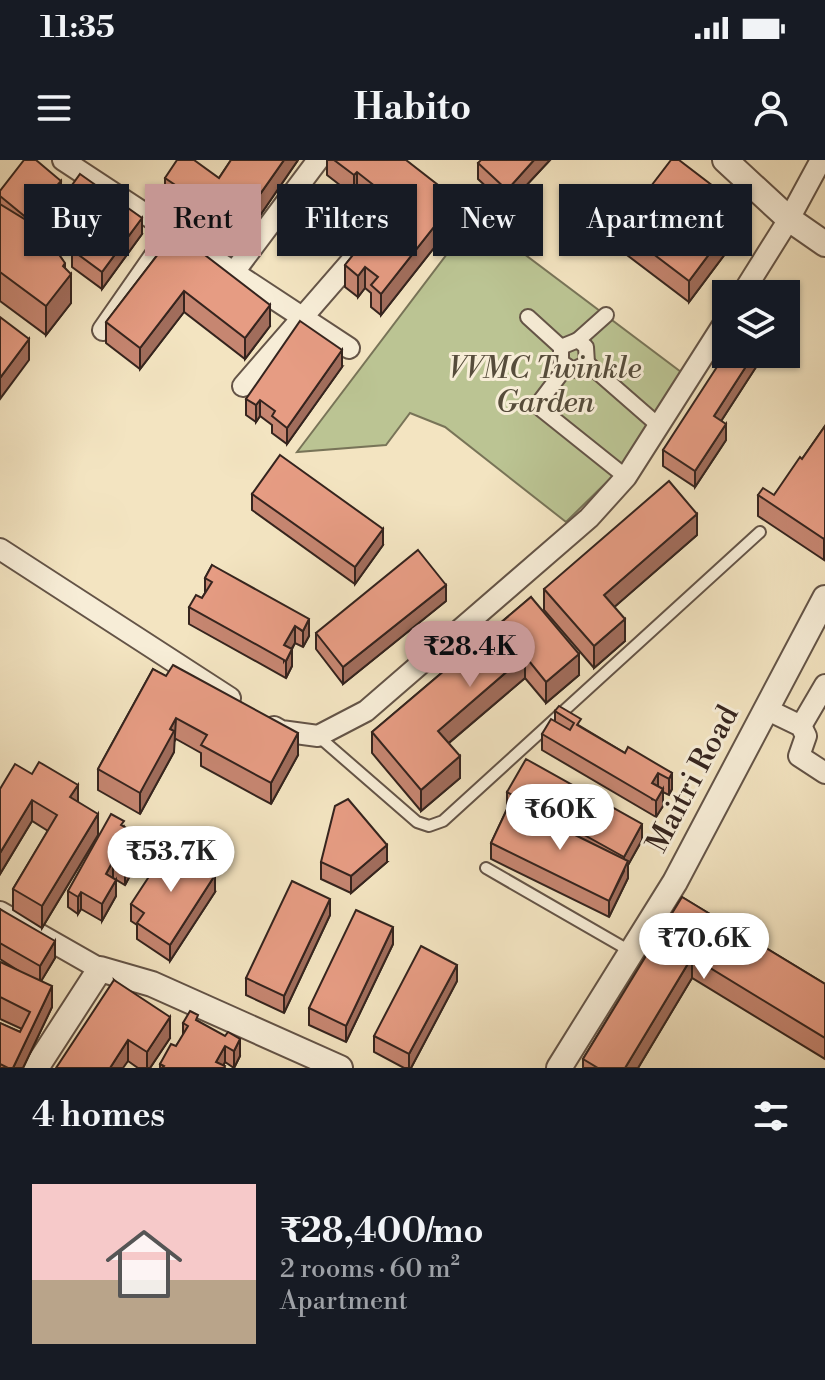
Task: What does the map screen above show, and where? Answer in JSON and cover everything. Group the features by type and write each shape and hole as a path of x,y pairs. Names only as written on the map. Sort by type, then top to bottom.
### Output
{"street":[{"path":"63,160 145,213"},
{"path":"234,272 318,160"},
{"path":"725,160 789,219 825,244"},
{"path":"751,280 821,160"},
{"path":"103,330 155,256"},
{"path":"210,256 349,348"},
{"path":"243,386 356,256"},
{"path":"561,347 578,340 606,315"},
{"path":"528,317 561,347 561,362 566,367 573,370 587,363"},
{"path":"578,340 586,347 587,363 658,425"},
{"path":"0,549 281,731 318,736 366,711 589,518 626,477 712,342"},
{"path":"566,367 541,400 541,409 626,477"},
{"name":"Maitri Road","path":"559,1068 675,882 825,598"},
{"path":"801,726 825,685"},
{"path":"766,709 801,726 806,736 799,756 825,773"},
{"path":"0,912 100,969 152,984 340,1068"},
{"path":"36,1068 100,969"}],"lane":[{"path":"318,736 417,822 429,826 443,821 760,532"},
{"path":"486,868 632,952"}],"green space":[{"name":"VVMC Twinkle Garden","path":"445,256 527,256 681,372 620,469 566,522 445,427 410,413 386,445 297,452"}],"building":[{"path":"24,160 36,160 61,181 58,184 24,184 24,216 0,196 0,191"},
{"path":"177,160 194,160 219,178 231,160 284,160 261,193 261,184 174,184 165,178"},
{"path":"334,160 406,160 437,184 433,184 433,228 417,248 417,184 372,184 357,172 354,175"},
{"path":"481,160 534,160 512,184 501,184 478,163"},
{"path":"671,160 679,160 710,184 653,184"},
{"path":"80,174 94,184 73,184"},
{"path":"0,204 24,219 24,256 60,256 65,263 63,266 71,274 46,306 0,272"},
{"path":"129,209 142,218 129,236"},
{"path":"80,256 114,256 102,272"},
{"path":"157,256 206,256 270,305 245,338 184,291 140,348 106,322"},
{"path":"352,256 411,256 381,294 371,285 378,277 365,267 358,276 345,265"},
{"path":"656,256 708,256 689,281"},
{"path":"0,317 29,339 0,378"},
{"path":"300,321 342,350 287,428 272,416 275,411 260,400 256,405 246,399"},
{"path":"716,368 745,368 714,416 726,424 695,471 663,450"},
{"path":"825,426 824,539 758,495 763,488 774,495"},
{"path":"280,455 383,529 355,567 252,494"},
{"path":"669,481 697,514 604,595 625,619 594,646 544,589"},
{"path":"418,550 446,585 343,667 316,633"},
{"path":"212,565 309,619 303,631 295,626 284,645 292,649 286,661 189,607 196,595 202,598 212,582 205,578"},
{"path":"531,597 579,654 546,682 525,656 438,731 460,756 421,790 372,732"},
{"path":"173,665 298,733 271,783 201,745 207,735 176,718 170,729 174,731 140,793 98,769 153,669 166,676"},
{"path":"559,706 581,719 577,725 625,753 628,747 672,773 669,779 658,773 652,783 663,789 656,801 542,734 551,719 570,730 574,723 555,711"},
{"path":"526,759 642,824 624,857 507,792"},
{"path":"39,762 78,785 70,797 98,814 42,906 13,889 57,815 32,800 0,853 0,789 15,764 32,774"},
{"path":"348,799 387,845 351,876 321,862 335,806"},
{"path":"510,803 628,861 609,901 491,843"},
{"path":"111,814 124,821 121,825 142,837 125,868 113,861 106,874 116,880 102,904 81,892 78,897 68,891"},
{"path":"169,846 215,875 170,945 137,923 144,913 131,904"},
{"path":"292,881 330,899 284,996 246,978"},
{"path":"682,897 825,984 825,1038 692,957 625,1068 598,1068 583,1059"},
{"path":"0,909 55,941 40,966 0,943"},
{"path":"356,910 393,927 346,1026 309,1008"},
{"path":"421,946 457,965 409,1054 374,1036"},
{"path":"0,962 52,986 13,1068 0,1064 0,1023 20,1032 30,1012 0,997"},
{"path":"114,980 170,1017 147,1052 128,1040 110,1068 56,1068"},
{"path":"190,1011 198,1015 196,1020 225,1036 228,1032 240,1039 234,1051 225,1046 216,1062 224,1068 162,1068 164,1066 160,1064 171,1044 176,1046 188,1026 183,1023"}]}
